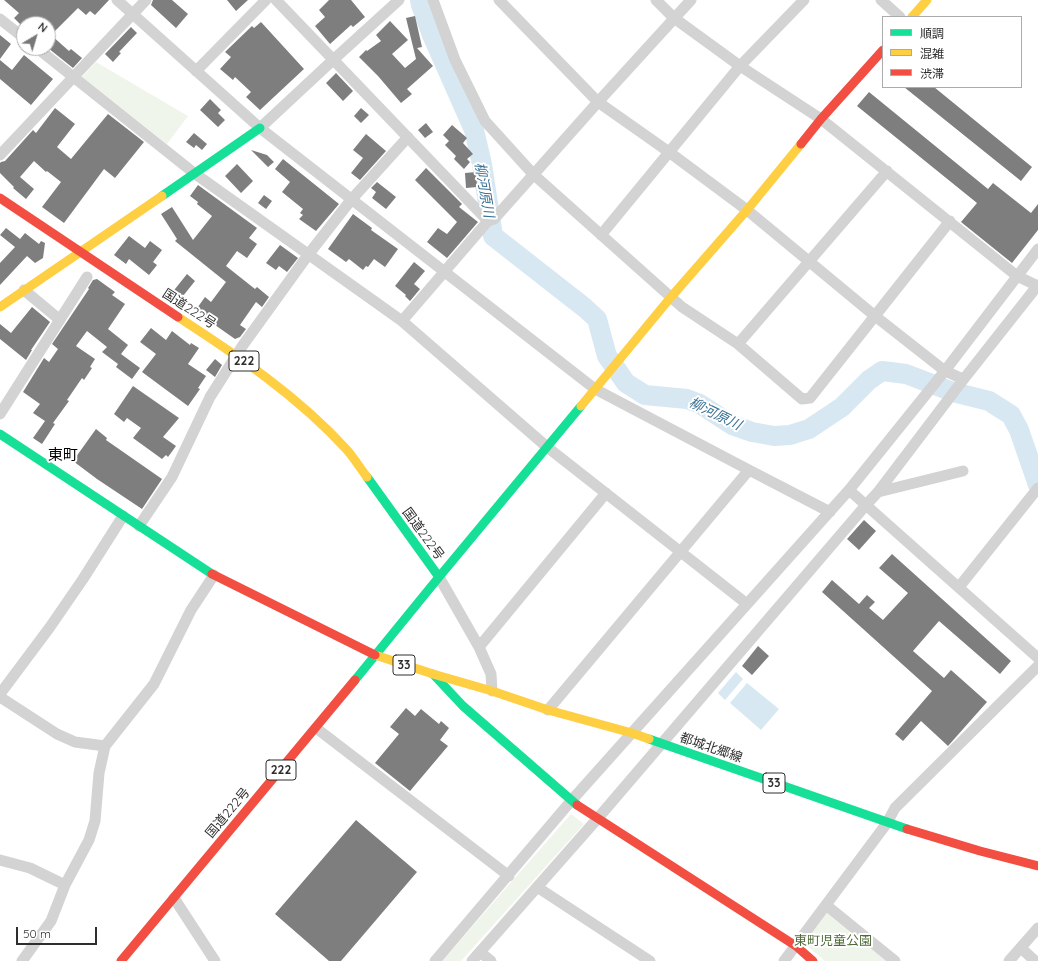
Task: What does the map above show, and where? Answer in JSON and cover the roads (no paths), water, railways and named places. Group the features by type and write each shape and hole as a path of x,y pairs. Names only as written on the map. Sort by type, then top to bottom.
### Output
{"main road":[{"path":"913,16 927,0"},
{"path":"439,577 671,297 747,210 821,119 882,51"},
{"path":"0,307 260,128"},
{"name":"国道222号","path":"0,198 237,356 316,418 348,451 439,577 316,728 121,961"},
{"name":"都城北郷線","path":"0,434 123,516 214,574 375,655 548,710 632,733 886,823 980,851 1038,866"},
{"path":"433,674 463,706 571,801 796,946 813,961"}],"street":[{"path":"117,0 260,128 595,389 830,512"},
{"path":"0,156 146,0"},
{"path":"196,71 266,0"},
{"path":"276,0 408,137 491,220"},
{"path":"260,128 399,0"},
{"path":"433,0 455,60 485,122 533,174 682,307 738,344 802,399 810,398 950,221"},
{"path":"499,0 598,102 747,210 944,371 963,379"},
{"path":"472,961 598,818 878,492 963,379 1038,286 1017,276 821,119 740,66 674,18 656,0"},
{"path":"402,321 491,220 691,0"},
{"path":"601,235 740,66 804,0"},
{"path":"882,0 899,16"},
{"path":"0,19 16,32"},
{"path":"47,56 194,173 402,321 547,447 747,604"},
{"path":"139,526 172,477 210,397 237,356 308,255 351,200 408,137"},
{"path":"738,344 887,171"},
{"path":"435,961 509,876 571,801 849,490 930,389 1038,249"},
{"path":"0,414 87,277"},
{"path":"24,290 60,320"},
{"path":"548,710 748,470"},
{"path":"878,492 963,471"},
{"path":"849,490 1038,658"},
{"path":"959,587 1037,490"},
{"path":"479,647 606,493"},
{"path":"105,746 75,742 57,734 0,696 50,627 123,516"},
{"path":"22,961 51,921 65,885 89,840 95,821 99,773 105,746 154,684 191,610 214,574"},
{"path":"439,577 479,647 491,674 492,691"},
{"path":"784,961 826,906 886,823 895,808 1038,666"},
{"path":"316,728 509,876"},
{"path":"0,860 30,868 65,885"},
{"path":"537,888 650,961"},
{"path":"174,898 215,961"},
{"path":"826,906 895,961"},
{"path":"1009,961 1038,928"},
{"path":"1021,948 1035,961"},
{"path":"480,952 491,961"}],"waterway":[{"name":"柳河原川","path":"420,0 432,35 474,130 482,164 493,236 597,319 607,356 626,383 645,395 687,399 700,404 732,425 752,432 774,436 790,435 809,429 842,407 869,380 882,371 906,374 953,392 989,401 1011,415 1019,430 1038,485"}],"district":[{"name":"東町","path":"63,455"}],"park label":[{"name":"東町児童公園","path":"833,941"}]}
